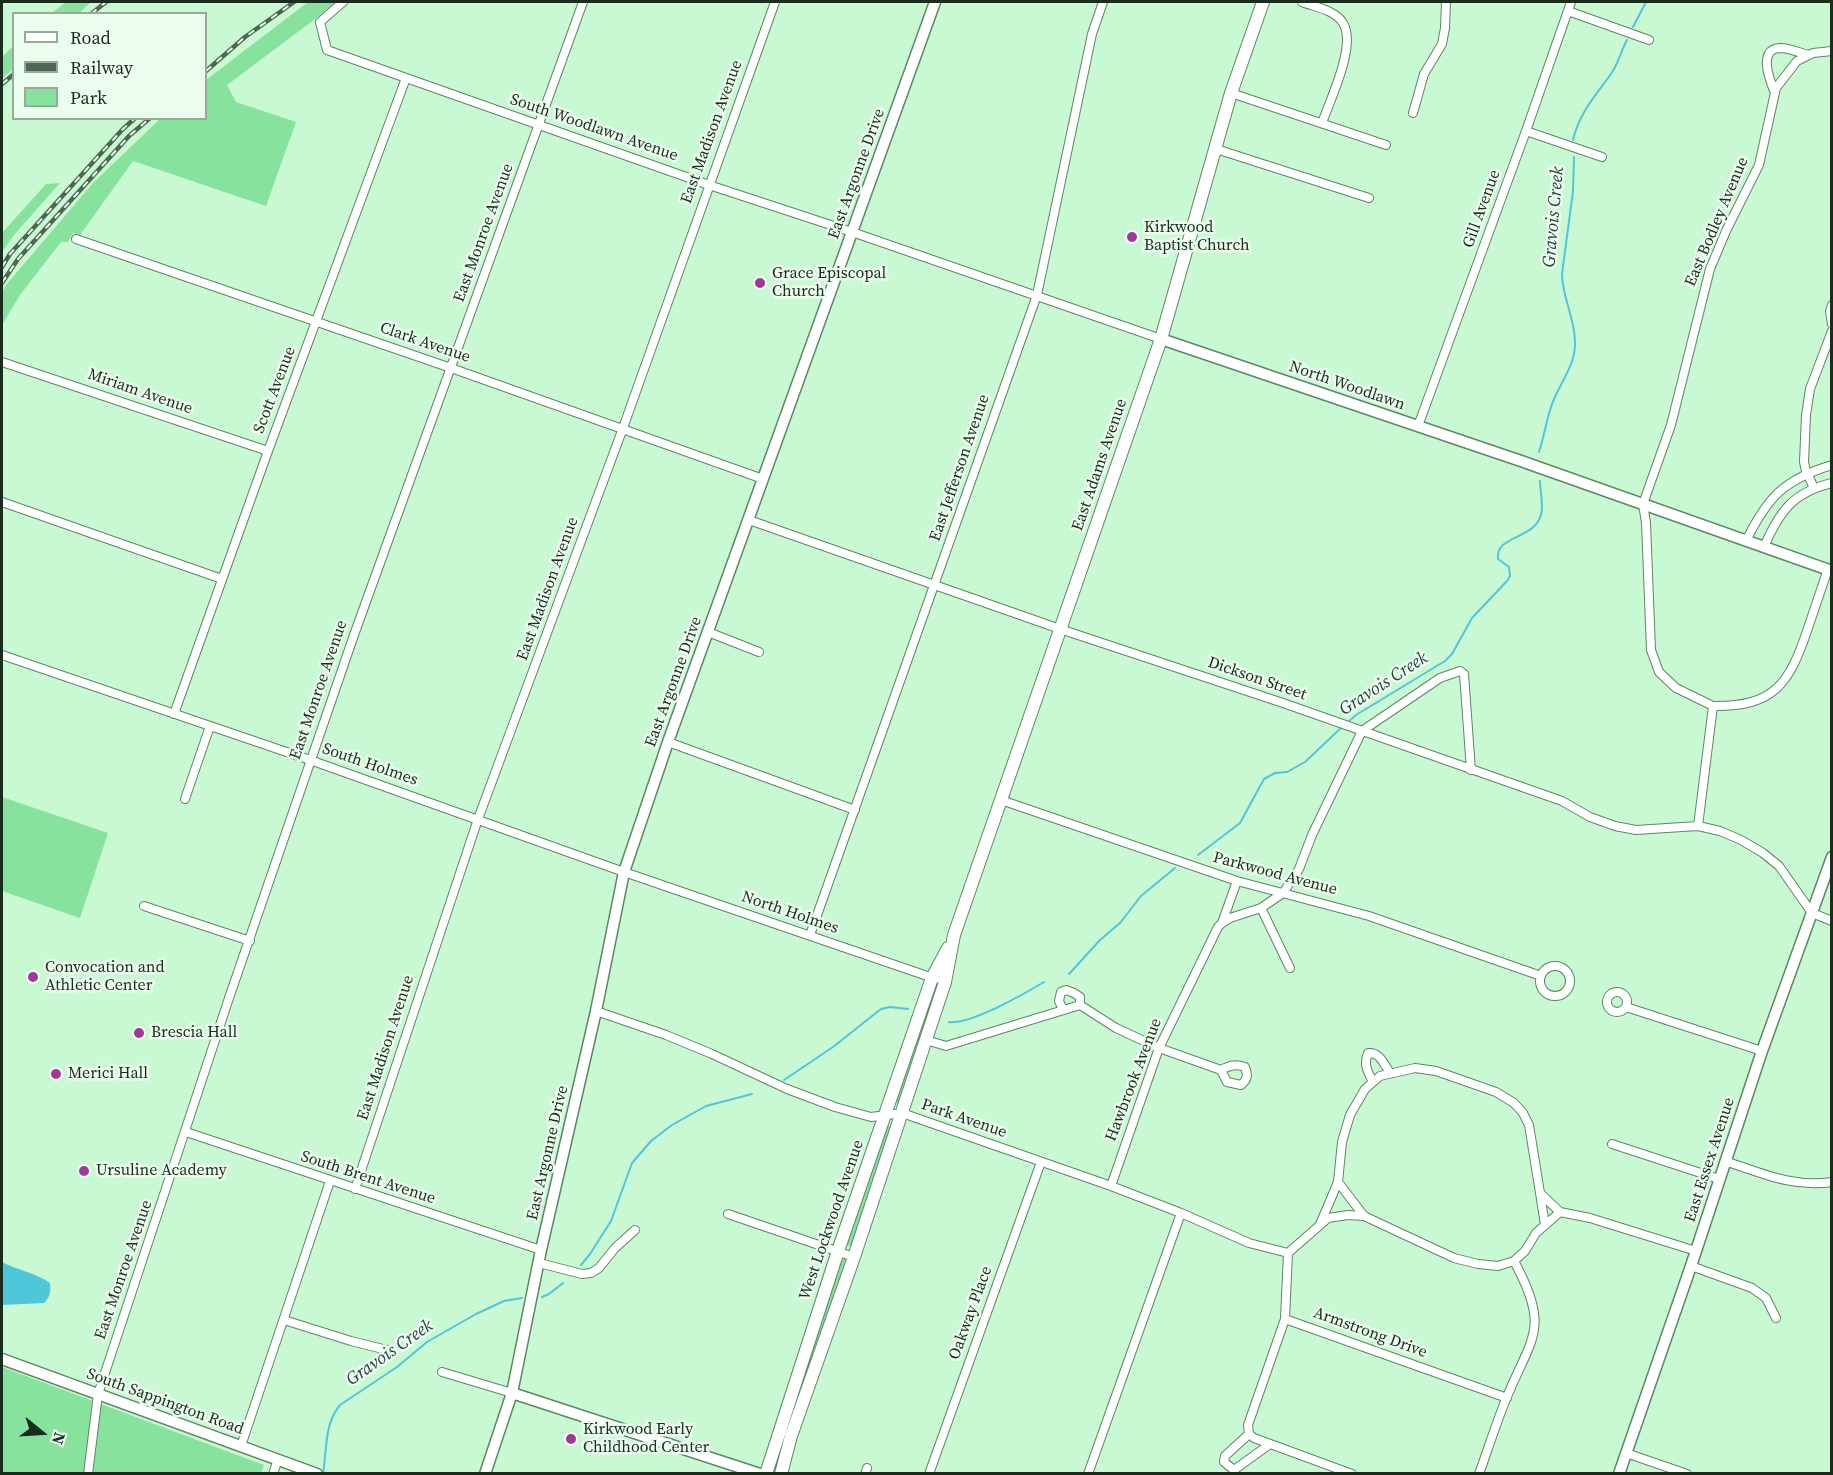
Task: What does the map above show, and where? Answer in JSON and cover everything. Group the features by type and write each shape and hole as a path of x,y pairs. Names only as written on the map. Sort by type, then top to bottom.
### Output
{"main road":[{"name":"East Adams Avenue","path":"932,978 954,935 1161,339 1231,93 1263,2"},
{"name":"East Adams Avenue","path":"945,982 954,935"},
{"name":"West Lockwood Avenue","path":"766,1473 838,1251 932,978"},
{"name":"West Lockwood Avenue","path":"781,1473 945,982"}],"street":[{"name":"South Woodlawn Avenue","path":"343,2 320,22 327,50 709,185 852,232"},
{"name":"East Monroe Avenue","path":"88,1473 98,1394 229,998 310,760 583,2"},
{"name":"East Madison Avenue","path":"355,1189 478,819 623,428 775,2"},
{"name":"East Argonne Drive","path":"512,1393 596,1011 624,872 668,742 935,2"},
{"name":"East Jefferson Avenue","path":"810,935 1036,295 1092,34 1103,2"},
{"path":"1302,2 1332,13 1343,22 1348,35 1346,54 1322,123"},
{"path":"1413,113 1424,74 1442,44 1446,2"},
{"name":"Gill Avenue","path":"1418,426 1571,2"},
{"path":"1568,11 1649,40"},
{"path":"1775,93 1767,72 1768,56 1772,50 1779,48 1809,55"},
{"name":"East Bodley Avenue","path":"1643,504 1671,425 1710,269 1759,165 1775,93 1786,73 1797,61 1809,55 1832,51"},
{"name":"Scott Avenue","path":"174,714 268,451 406,78"},
{"path":"1231,93 1386,145"},
{"path":"1526,131 1602,158"},
{"path":"1216,149 1369,198"},
{"name":"North Woodlawn","path":"852,232 1830,570"},
{"name":"Clark Avenue","path":"76,239 764,479"},
{"path":"1832,305 1830,311 1832,324"},
{"path":"1814,488 1804,462 1804,437 1810,389 1832,332"},
{"name":"Miriam Avenue","path":"2,362 268,451"},
{"path":"1746,541 1771,499 1796,479 1832,465"},
{"path":"1764,547 1782,512 1799,496 1814,488 1832,483"},
{"path":"2,502 222,579"},
{"path":"1643,504 1646,523 1651,650 1659,672 1676,688 1696,700 1713,706 1726,707 1751,702 1767,695 1784,682 1796,662 1830,570"},
{"name":"Dickson Street","path":"749,520 1562,801 1590,817 1615,826 1636,830 1698,826 1719,831 1741,840 1779,866 1812,914"},
{"path":"708,632 759,652"},
{"name":"South Holmes","path":"2,655 310,760 624,872"},
{"path":"1222,923 1261,908 1283,893 1299,869 1312,835 1362,731 1440,678 1460,670 1464,674 1466,685 1470,770"},
{"path":"1698,826 1713,706"},
{"path":"185,799 210,726"},
{"path":"668,742 855,810"},
{"name":"Parkwood Avenue","path":"1001,800 1237,881 1369,916 1541,976"},
{"name":"East Essex Avenue","path":"1619,1473 1762,1051 1832,857"},
{"name":"North Holmes","path":"624,872 945,982"},
{"name":"Hawbrook Avenue","path":"1112,1186 1159,1048 1222,923 1237,881"},
{"path":"144,906 250,941"},
{"path":"1261,908 1290,968"},
{"path":"1812,914 1832,921"},
{"path":"1063,1010 1059,1001 1061,992 1065,990 1080,997 1080,1005"},
{"path":"926,1040 946,1046 1080,1005 1116,1028 1159,1048 1221,1070"},
{"path":"1626,1007 1762,1051"},
{"name":"Park Avenue","path":"596,1011 675,1039 787,1089 835,1107 871,1117 902,1113 1112,1186 1249,1243 1288,1253"},
{"path":"1373,1082 1366,1067 1365,1060 1368,1053 1379,1056 1390,1073"},
{"path":"1321,1222 1338,1182 1342,1142 1350,1115 1365,1089 1380,1076 1415,1068 1436,1071 1496,1092 1514,1103 1523,1113 1529,1125 1545,1225"},
{"name":"South Brent Avenue","path":"186,1132 542,1250"},
{"path":"1612,1144 1719,1179"},
{"path":"1725,1161 1795,1184 1829,1185"},
{"name":"Oakway Place","path":"929,1473 1041,1162"},
{"path":"241,1446 330,1181"},
{"path":"1338,1182 1364,1216"},
{"path":"1540,1193 1560,1212 1590,1218 1696,1251"},
{"path":"1352,1473 1254,1438 1249,1434 1248,1425 1285,1319 1288,1253 1321,1222 1329,1218 1348,1215 1364,1216 1454,1258 1498,1266 1514,1261 1525,1251 1536,1233 1560,1212"},
{"path":"1088,1473 1181,1213"},
{"path":"728,1214 854,1257"},
{"path":"539,1263 582,1274 591,1273 599,1268 615,1248 635,1230"},
{"path":"1479,1473 1535,1330 1535,1313 1531,1297 1514,1261"},
{"path":"1691,1266 1752,1288 1766,1298 1776,1318"},
{"name":"Armstrong Drive","path":"1285,1319 1507,1398"},
{"path":"284,1320 391,1351"},
{"name":"South Sappington Road","path":"2,1359 316,1473"},
{"path":"442,1372 760,1473"},
{"path":"485,1473 512,1393"},
{"path":"1249,1434 1225,1456 1224,1462 1228,1467 1234,1470 1270,1444"},
{"path":"1626,1453 1687,1473"},
{"path":"273,1473 278,1459"}],"green space":[{"path":"66,2 91,2 80,12 53,12"},
{"path":"308,2 336,2 227,85 236,102 296,122 266,206 133,161 80,235 73,233 68,242 61,242 20,295 2,325 2,292 6,285 93,183 159,120 207,120 207,79"},
{"path":"12,47 12,70 2,79 2,57"},
{"path":"60,183 2,252 2,233 46,184"},
{"path":"2,797 108,833 80,918 2,891"},
{"path":"934,990 935,993 924,1023 921,1049 899,1103 897,1103 896,1101"},
{"path":"887,1126 892,1127 853,1245 848,1246 847,1245"},
{"path":"845,1258 847,1260 780,1461 777,1461 790,1423 794,1397 840,1261"},
{"path":"2,1367 264,1465 261,1473 2,1473"}],"water":[{"path":"2,1262 50,1283 48,1299 44,1303 2,1305"}],"waterway":[{"name":"Gravois Creek","path":"1633,27 1646,2"},
{"name":"Gravois Creek","path":"1573,140 1584,113 1613,70 1627,40"},
{"name":"Gravois Creek","path":"1539,452 1551,407 1575,351 1574,333 1562,274 1573,191 1574,157"},
{"name":"Gravois Creek","path":"1347,723 1356,715 1445,661 1452,654 1472,618 1510,576 1509,567 1498,559 1502,546 1524,534 1537,523 1542,511 1540,481"},
{"name":"Gravois Creek","path":"1198,855 1240,823 1264,779 1275,773 1287,772 1305,762 1342,727"},
{"name":"Gravois Creek","path":"1069,974 1100,940 1120,923 1141,896 1175,868"},
{"name":"Gravois Creek","path":"949,1022 958,1022 983,1014 1044,982"},
{"name":"Gravois Creek","path":"784,1080 833,1047 881,1009 890,1007 908,1009"},
{"name":"Gravois Creek","path":"581,1265 611,1221 632,1163 651,1141 672,1125 706,1106 752,1094"},
{"name":"Gravois Creek","path":"542,1297 563,1283"},
{"name":"Gravois Creek","path":"323,1474 331,1420 340,1405 397,1367 427,1342 504,1301 522,1298"}],"railway":[{"path":"94,12 106,2"},
{"path":"207,70 245,37 294,2"},
{"path":"2,84 12,76"},
{"path":"2,267 10,254 133,120"},
{"path":"2,283 18,259 129,136 148,120"}],"place":[{"name":"Kirkwood Baptist Church","path":"1132,237"},
{"name":"Grace Episcopal Church","path":"760,283"},
{"name":"Convocation and Athletic Center","path":"33,977"},
{"name":"Brescia Hall","path":"139,1033"},
{"name":"Merici Hall","path":"56,1074"},
{"name":"Ursuline Academy","path":"84,1171"},
{"name":"Kirkwood Early Childhood Center","path":"571,1439"}]}
